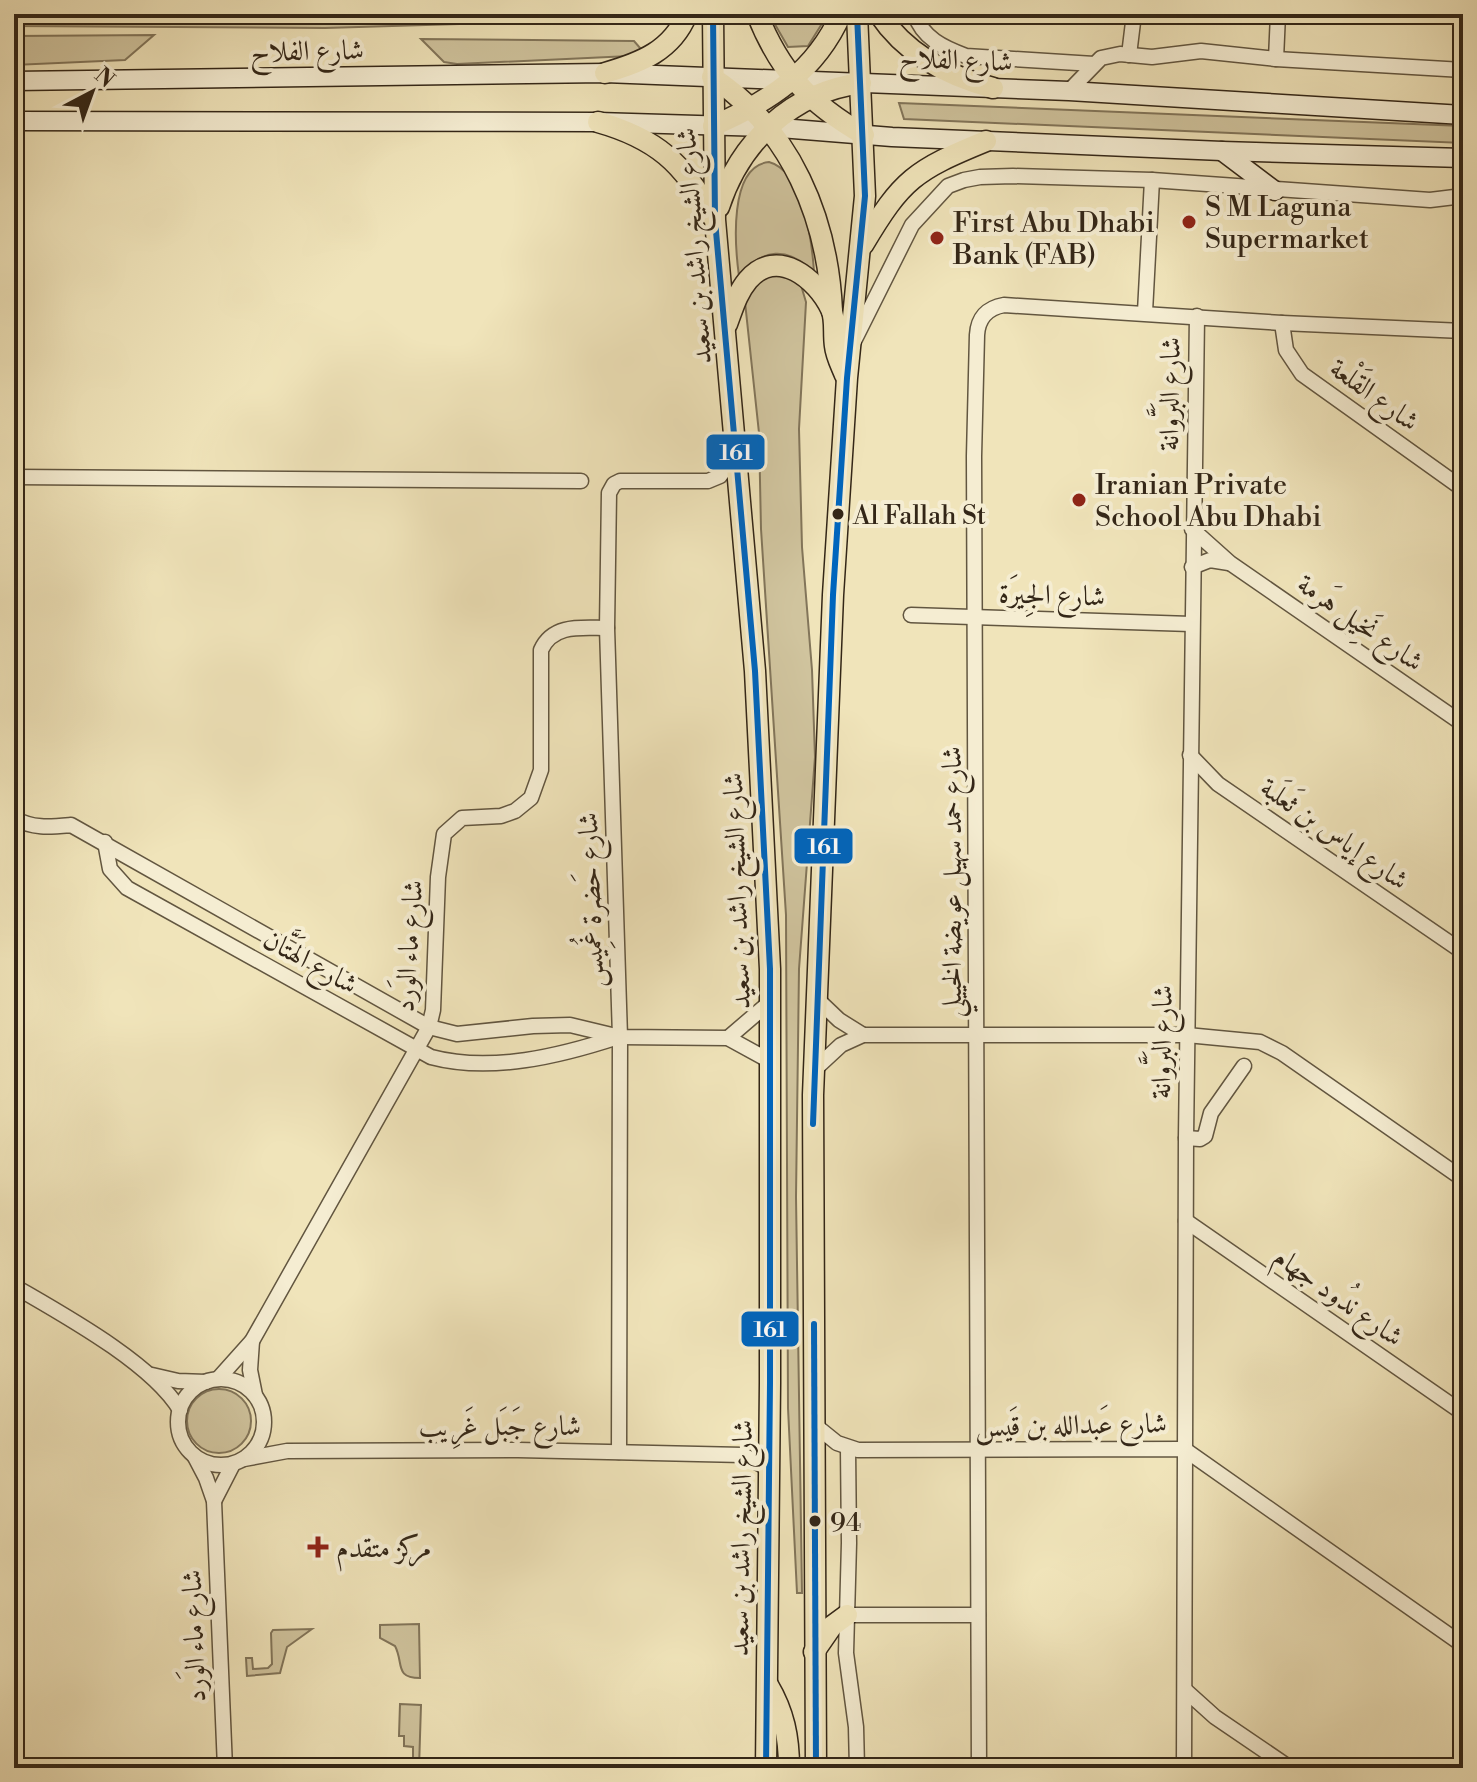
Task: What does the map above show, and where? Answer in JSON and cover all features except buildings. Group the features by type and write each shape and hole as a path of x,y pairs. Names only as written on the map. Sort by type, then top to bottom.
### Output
{"main road":[{"path":"605,73 642,62 656,53 682,27 687,14"},
{"name":"شارع الشيخ راشد بن سعيد","path":"713,14 715,220 755,671 770,1002 766,1768"},
{"path":"757,14 770,45 793,80 826,112 864,135"},
{"path":"713,126 751,107 793,80 817,56 841,14"},
{"path":"816,1768 814,1070 833,595 847,378 865,184 857,14"},
{"path":"879,14 908,47 932,65 961,79 993,88"},
{"name":"شارع الفلاح","path":"14,81 605,73 1069,91 1463,115"},
{"path":"712,77 751,107 768,127 805,186 825,247 835,347 847,378"},
{"path":"715,220 731,178 743,157 768,127 810,97 843,85 861,83"},
{"path":"14,121 598,122 768,127 864,135 1222,151 1463,158"},
{"path":"598,122 627,130 654,145 676,163 698,189 715,220"},
{"path":"861,248 883,212 906,183 940,159 986,141"},
{"path":"1222,151 1275,191"},
{"path":"725,329 737,295 748,280 756,272 775,265 796,269 811,280 832,311"},
{"path":"814,1652 832,1626 847,1615"},
{"path":"766,1681 785,1721 789,1768"}],"street":[{"path":"915,14 921,27 934,41 966,56 1094,64"},
{"path":"1129,55 1134,14"},
{"path":"1276,59 1278,14"},
{"path":"1069,91 1094,64 1110,55 1152,57 1201,51 1276,59 1463,70"},
{"path":"850,349 912,225 948,186 980,177 1152,180 1430,200 1463,196"},
{"path":"1145,312 1152,180"},
{"name":"شارع حمد سهيل عويضة الخييلي","path":"979,1768 974,456 980,320 990,309 1004,305 1463,331"},
{"name":"شارع البَرَّوانة","path":"1184,1768 1186,1138 1197,316"},
{"name":"شارع القَلْعة","path":"1282,323 1286,350 1302,374 1463,489"},
{"name":"شارع حَضرة غُمِيس","path":"619,1452 620,1037 607,628 609,493 620,481 708,481 720,476 737,453"},
{"path":"14,477 581,481"},
{"name":"شارع نَخِيل هَرمة","path":"1192,529 1230,563 1463,724"},
{"path":"1192,567 1210,560 1230,563"},
{"name":"شارع الجِيرَة","path":"911,615 1191,624"},
{"name":"شارع ماء الوَرد","path":"212,1381 252,1341 429,1027 433,1010 438,877 444,834 462,818 501,816 515,811 531,798 541,770 541,650 546,639 570,628 607,628"},
{"name":"شارع إياس بن ثَعلَبة","path":"1190,755 1218,784 1463,952"},
{"name":"شارع إياس بن ثَعلَبة","path":"1190,792 1200,786 1218,784"},
{"name":"شارع الهَتَّان","path":"14,818 25,824 43,827 71,825 105,842 429,1027 457,1034 570,1025 620,1037 728,1038 770,1061"},
{"name":"شارع الهَتَّان","path":"105,842 110,869 127,888 417,1051 454,1063 490,1062 577,1051 620,1037"},
{"path":"818,1000 839,1020 863,1035"},
{"path":"728,1038 770,1002"},
{"path":"814,1070 841,1045 863,1035 1187,1035 1248,1040 1272,1046 1463,1179"},
{"path":"1186,1138 1200,1139 1205,1136 1211,1113 1244,1066"},
{"name":"شارع ندُود جهام","path":"1186,1221 1463,1413"},
{"path":"14,1286 89,1332 149,1374 167,1390 180,1410"},
{"path":"252,1341 250,1370 256,1398 264,1421 287,1451"},
{"path":"149,1374 178,1381 240,1384 256,1398"},
{"path":"212,1381 190,1393 180,1410 180,1435 195,1457 213,1465 238,1462 259,1443 264,1421"},
{"path":"816,1426 848,1449 847,1668 856,1727 857,1768"},
{"path":"743,1455 769,1441"},
{"name":"شارع عَبدالله بن قَيس","path":"848,1449 1184,1449 1463,1645"},
{"name":"شارع جَبَل غَرِيب","path":"238,1462 287,1451 743,1455"},
{"path":"743,1455 769,1469"},
{"name":"شارع ماء الوَرد","path":"195,1457 214,1501 225,1768"},
{"name":"شارع ماء الوَرد","path":"214,1501 238,1462"},
{"path":"847,1615 978,1615"},
{"path":"1185,1690 1215,1717 1290,1768"},
{"path":"1185,1728 1196,1721 1215,1717"}],"shaded area":[{"path":"14,14 628,14 622,19 325,28 14,26"},
{"path":"769,14 828,14 808,46 788,47"},
{"path":"154,35 125,60 14,65 14,36"},
{"path":"421,39 634,41 641,49 630,56 457,64 444,62"},
{"path":"899,103 1463,126 1463,143 904,119"},
{"path":"769,162 781,168 798,193 808,226 814,272 794,258 775,254 757,260 739,276 736,228 740,192 746,177 756,167"},
{"path":"771,270 800,282 806,302 799,429 802,547 815,757 799,969 796,1197 802,1593 797,1593 788,1408 786,915 761,529 759,433 745,302 748,289"},
{"path":"219,1389 242,1398 251,1421 242,1444 219,1453 196,1444 187,1421 196,1398"},
{"path":"419,1624 420,1678 403,1672 395,1646 380,1638 380,1625"},
{"path":"312,1629 287,1647 280,1673 247,1676 246,1658 252,1658 253,1669 268,1668 272,1664 273,1630"},
{"path":"400,1704 421,1705 419,1768 413,1768 413,1747 404,1746 404,1736 399,1736"}],"transit line":[{"name":"161","path":"713,14 715,220 755,671 770,969 766,1768"},
{"name":"161","path":"813,1124 833,595 847,378 865,196 857,14"},
{"name":"161","path":"814,1324 816,1768"}],"place":[{"name":"S M Laguna Supermarket","path":"1189,222"},
{"name":"First Abu Dhabi Bank (FAB)","path":"937,238"},
{"name":"Iranian Private School Abu Dhabi","path":"1079,500"},
{"name":"Al Fallah St","path":"838,514"},
{"name":"94","path":"815,1521"},
{"name":"مركز متقدم","path":"318,1547"}]}
